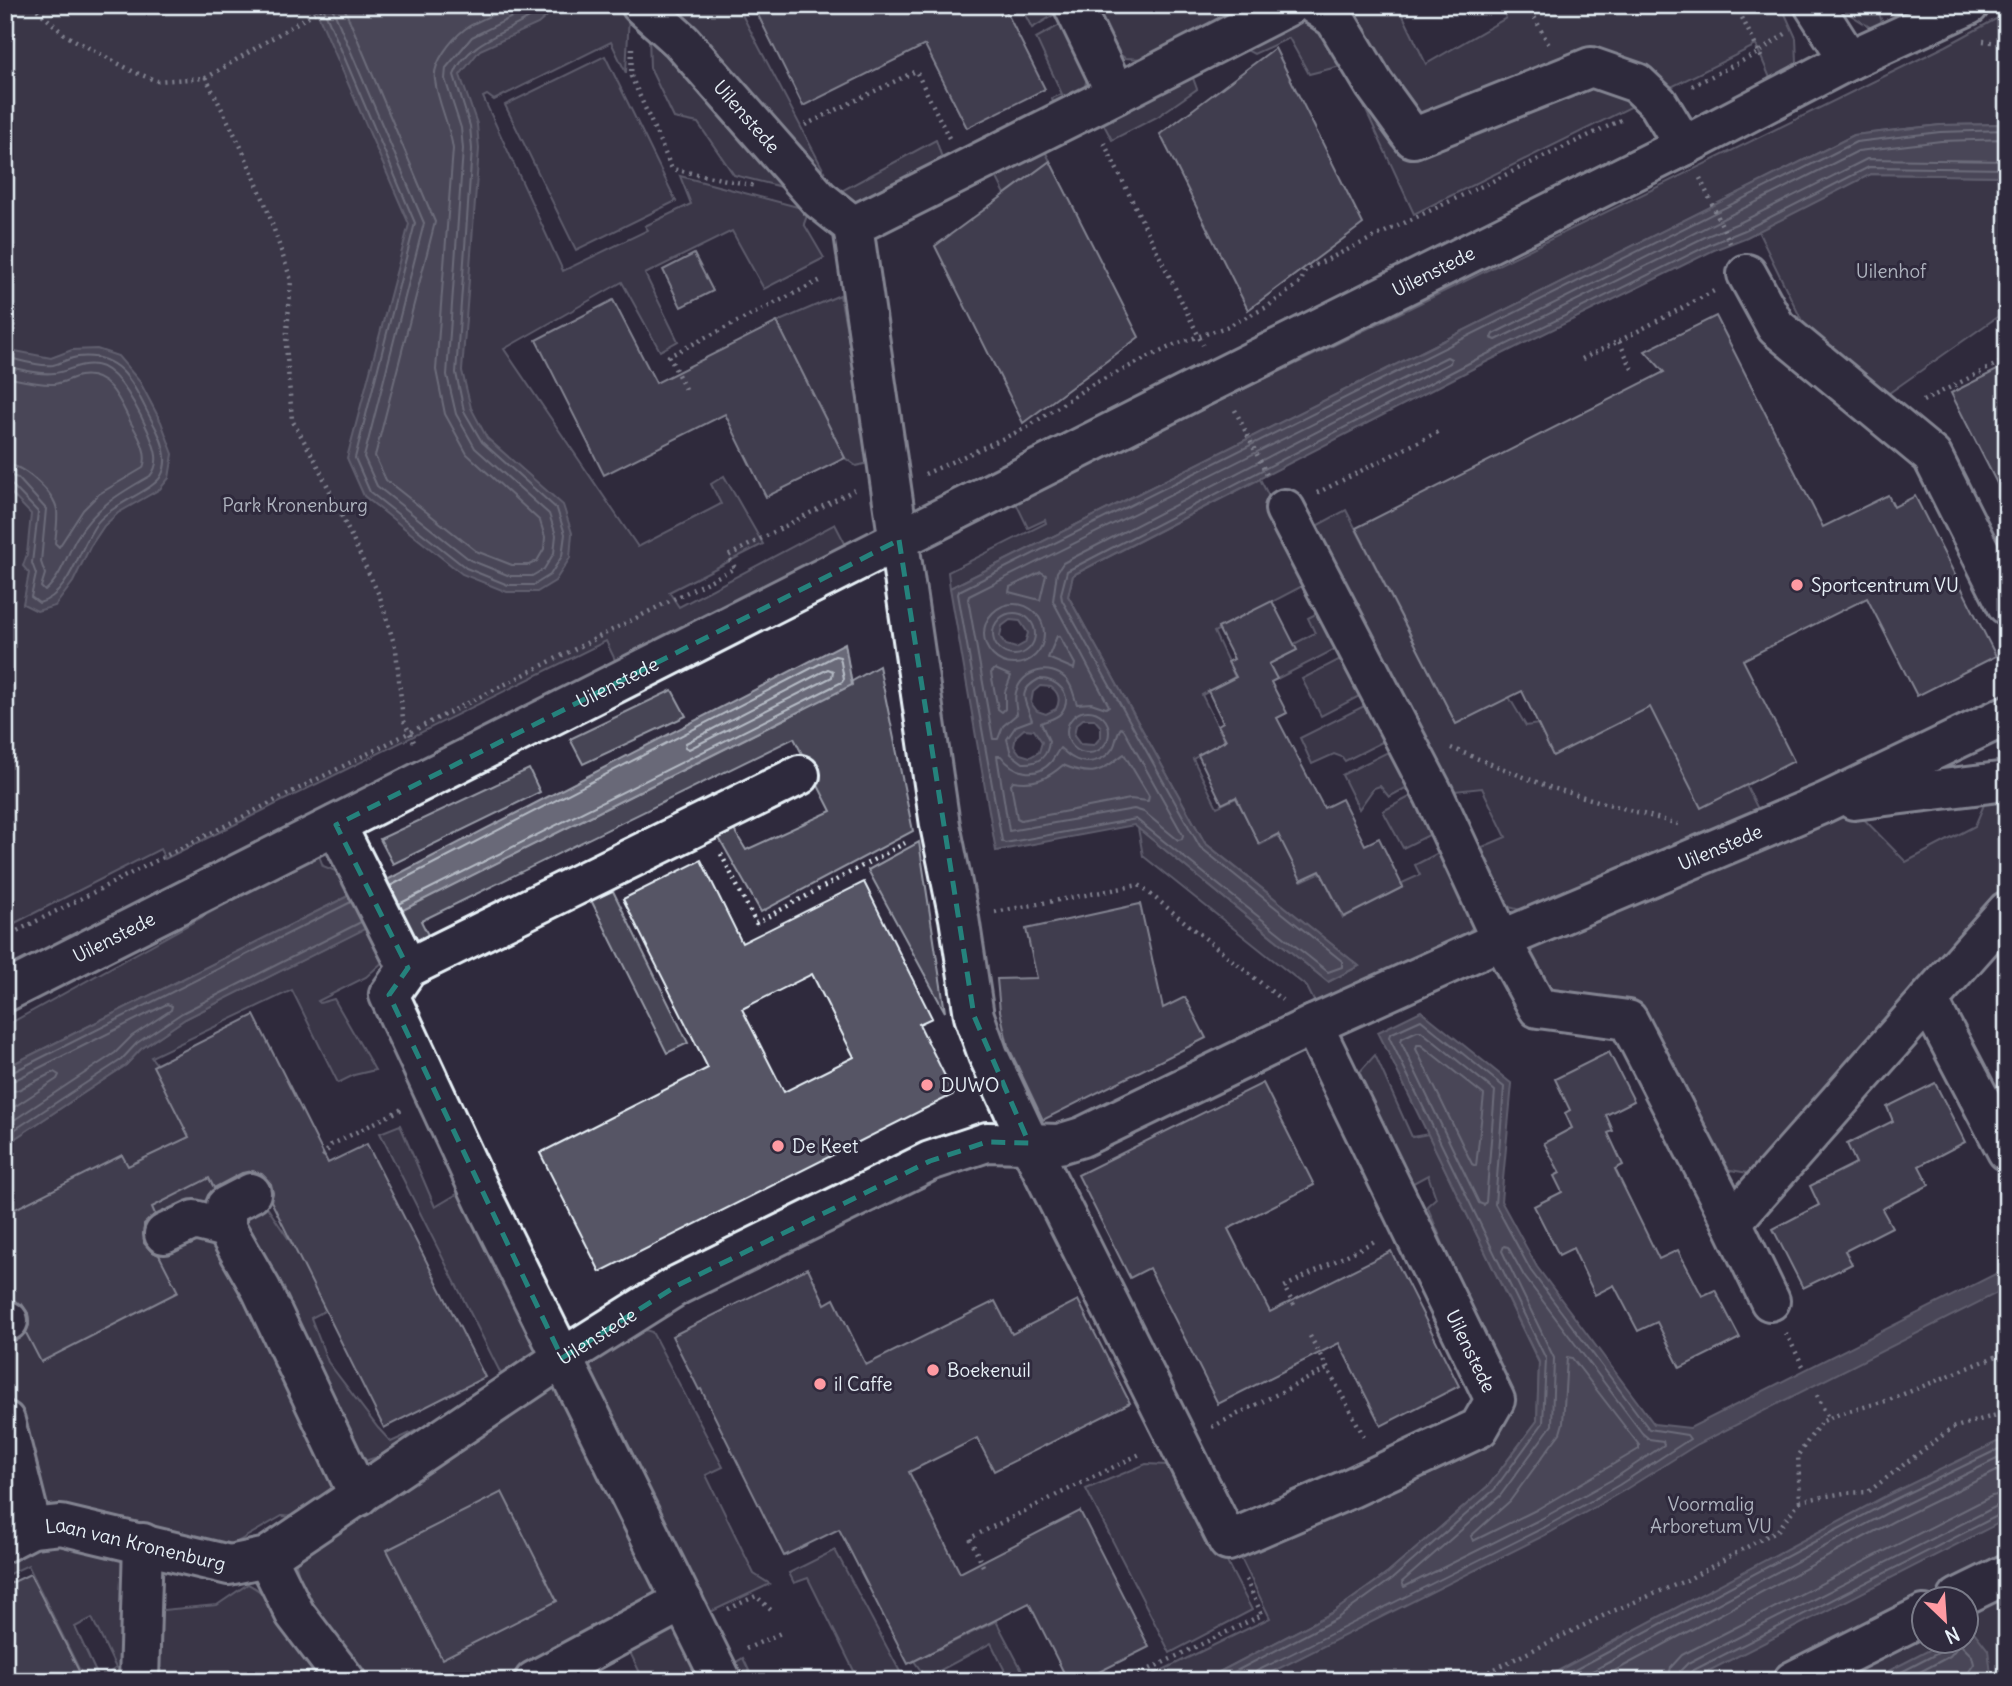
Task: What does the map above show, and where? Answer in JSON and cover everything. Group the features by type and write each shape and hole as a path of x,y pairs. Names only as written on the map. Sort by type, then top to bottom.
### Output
{"street":[{"name":"Uilenstede","path":"641,5 681,41 856,244"},
{"path":"1073,5 1102,101"},
{"path":"1228,1541 1029,1143 988,1055 974,1016 959,918 940,825 856,244 965,171 1290,5"},
{"path":"1315,5 1335,19 1374,84 1413,138 1591,67 1637,83 1658,103 1684,146"},
{"path":"1814,5 1849,60"},
{"name":"Uilenstede","path":"5,992 1218,378 1684,146 1849,60 1969,5"},
{"path":"1739,261 1776,327 1932,456 2007,605"},
{"path":"1278,496 1434,795 1501,940 1538,1008 1628,1020 1770,1301"},
{"name":"Uilenstede","path":"399,951 389,995 562,1358 678,1285 930,1161 987,1142 1059,1144 1082,1137 1313,1025 1501,940 1824,803 2007,715"},
{"path":"336,825 399,951 705,822 800,775"},
{"name":"Uilenstede","path":"1824,803 2007,781"},
{"path":"1731,1222 2007,911"},
{"path":"1928,1000 2007,1151"},
{"name":"Uilenstede","path":"1228,1541 1479,1428 1494,1400 1313,1025"},
{"path":"251,1193 226,1206 226,1228 261,1289 359,1496"},
{"path":"164,1234 194,1220 226,1228"},
{"path":"346,1681 295,1614 267,1557 562,1358 722,1681"},
{"path":"5,1421 18,1535"},
{"name":"Laan van Kronenburg","path":"18,1535 61,1525 229,1565 267,1557"},
{"path":"139,1681 143,1543"},
{"path":"1980,1587 2007,1574"},
{"path":"534,1681 689,1613"},
{"path":"1793,1681 1910,1622"}],"path":[{"path":"32,5 65,35 156,81 206,78 327,5"},
{"path":"1736,5 1779,96"},
{"path":"632,44 631,76 672,169 819,199"},
{"path":"770,143 916,71 965,171"},
{"path":"206,78 242,149 265,203 291,280 286,344 292,420 316,462 380,597 396,650 403,719 432,776"},
{"path":"1102,101 1218,378"},
{"path":"1582,359 1619,341 1739,261 1706,191"},
{"path":"685,389 669,356 856,244"},
{"path":"1619,341 1632,369"},
{"path":"1888,418 2007,359"},
{"path":"1241,420 1278,496 1438,432"},
{"path":"1396,725 1549,787 1736,840"},
{"path":"705,822 756,923 940,825"},
{"path":"959,918 1139,885 1313,1025"},
{"path":"323,1157 331,1145 435,1093"},
{"path":"1294,1306 1284,1287 1409,1224"},
{"path":"1310,1336 1383,1473"},
{"path":"1470,1681 1611,1612 1687,1580 1778,1530 1800,1501 1798,1455 1813,1430 1828,1418 1889,1400 2007,1352"},
{"path":"983,1566 970,1538 1327,1369"},
{"path":"1817,1395 1828,1418"},
{"path":"1800,1501 1844,1493 1868,1492 1952,1428 2007,1412"},
{"path":"1125,1681 1262,1615 1228,1541"},
{"path":"689,1613 756,1596 774,1613"},
{"path":"1026,1681 1037,1675 1040,1681"}],"highlighted area":[{"path":"899,540 974,1016 1029,1143 987,1142 930,1161 678,1285 562,1358 389,995 408,968 336,825"}],"green space":[{"name":"Park Kronenburg","path":"5,5 620,5 629,14 626,73 611,42 494,100 487,95 483,97 563,271 648,230 645,226 691,204 680,176 809,210 804,224 824,258 764,289 732,231 645,274 678,341 660,351 622,282 504,349 638,547 721,504 711,484 724,476 763,544 669,592 679,607 835,524 849,551 616,662 606,641 165,859 160,849 5,928"},
{"path":"661,5 737,5 836,194 936,140 944,164 853,213"},
{"path":"1020,5 1057,5 1060,11 1032,28"},
{"path":"1091,5 1264,5 1145,59 1125,58 1111,48"},
{"path":"1296,5 1398,5 1426,64 1506,18 1500,5 1543,5 1546,11 1560,5 1781,5 1796,38 1797,62 1770,78 1756,45 1414,214 1345,65 1309,74 1289,38 1254,54 1231,42"},
{"path":"1835,5 1876,5 1882,22 1873,29"},
{"path":"2007,13 2007,124 1940,125 1854,135 950,588 948,572 1046,523 1045,520 1028,528 1015,501 1946,46"},
{"path":"1069,20 1091,62 1083,94 1055,110 1052,98 1062,94 1036,38"},
{"path":"649,35 786,188 734,175 698,123 674,118 650,68"},
{"path":"605,56 676,201 576,250 505,105"},
{"path":"1189,67 1197,89 1157,117 1112,140 1097,112"},
{"path":"1040,141 1050,161 1005,194 990,164"},
{"name":"Uilenhof","path":"1871,174 2007,176 2007,310 1882,398 1802,321 1754,223"},
{"path":"840,295 863,415 869,463 856,466 845,458 777,322"},
{"path":"1260,479 1312,581 1214,632 1235,677 1202,695 1225,741 1193,759 1217,807 1236,798 1260,845 1279,835 1302,881 1321,872 1343,918 1403,887 1402,883 1420,875 1415,865 1446,849 1473,922 1472,928 1462,938 1318,1009 1307,987 1143,856 1138,828 1328,982 1359,966 1205,843 1068,596 1073,575"},
{"path":"1346,510 1456,724 1509,697 1526,726 1650,707 1746,785 1760,813 1524,911 1494,903 1466,854 1506,837 1482,788 1455,791 1307,531"},
{"path":"1325,609 1343,645 1277,679 1269,664 1296,650 1294,644 1315,633 1308,618"},
{"path":"1348,655 1367,692 1321,716 1302,679"},
{"path":"879,666 913,831 761,912 719,838 734,830 746,850 831,811 794,738 421,921 434,947 419,945 401,911 787,718"},
{"path":"672,690 686,716 583,764 570,739"},
{"path":"1372,702 1390,738 1345,761 1334,754 1312,764 1300,738"},
{"path":"1396,748 1413,784 1389,797 1380,786 1374,788 1359,809 1342,775"},
{"path":"529,769 540,792 393,864 380,839"},
{"path":"1417,793 1437,831 1403,848 1383,811"},
{"path":"2007,793 2007,893 1759,1175 1720,1168 1636,1007 1567,1002 1535,985 1531,945 1852,807 1906,862 1975,826 1988,795"},
{"path":"919,842 945,1012 868,870"},
{"path":"318,853 323,866 343,874 354,893 5,1068 5,1026"},
{"path":"613,891 688,1043 667,1053 591,900"},
{"path":"369,926 385,960 366,977 318,1001 320,1003 334,999 375,1070 354,1075 338,1083 292,990 151,1057 250,1182 334,1306 311,1318 328,1362 391,1442 417,1430 419,1433 381,1456 361,1462 338,1488 296,1517 282,1516 225,1549 39,1505 5,1523 5,1145 126,1065 141,1049 185,1019"},
{"path":"1375,1055 1412,1137 1428,1134 1539,1363 1537,1421 1489,1485 1388,1573 1332,1613 1202,1681 1140,1681 1270,1618 1239,1554 1508,1397 1427,1206 1436,1198 1428,1175 1404,1188 1358,1074"},
{"path":"400,1125 435,1207 459,1193 541,1353 505,1382 380,1133"},
{"name":"Voormalig Arboretum VU","path":"2007,1284 2007,1446 1543,1681 1231,1681"},
{"path":"635,1327 652,1332 723,1467 706,1475 754,1574 770,1584 702,1616 580,1374 588,1358"},
{"path":"559,1378 667,1584 658,1601 505,1681 374,1681 307,1611 293,1551"},
{"path":"1146,1464 1167,1465 1192,1495 1252,1610 1170,1653 1086,1489"},
{"path":"2007,1511 2007,1681 1670,1681"},
{"path":"46,1541 132,1559 125,1672 111,1680 107,1674 116,1668 92,1618 75,1627 100,1681 85,1681 28,1565 5,1576 5,1561"},
{"path":"835,1550 905,1681 859,1681 808,1578 794,1583 789,1573"},
{"path":"248,1584 284,1614 335,1681 145,1681 147,1597 163,1610 217,1605"},
{"path":"672,1616 713,1681 644,1681 624,1640"},
{"path":"996,1621 1024,1674 1009,1679 991,1643 926,1678 914,1661"},
{"path":"743,1658 754,1681 734,1681 728,1667"}],"water":[{"path":"314,5 560,5 538,24 480,50 460,75 477,124 479,149 462,371 471,408 487,438 563,505 572,533 570,558 555,581 537,592 507,592 462,574 364,496 347,458 409,224"},
{"path":"2007,124 2007,176 1871,174 1747,237 1714,250 1478,366 1073,575 1068,596 1205,843 1359,966 1328,982 1134,825 996,851 950,588 1854,135 1940,125","holes":["1010,620 1020,621 1028,633 1025,643 1016,648 1006,645 1000,637 1002,626","1040,686 1051,687 1058,697 1056,709 1046,714 1037,711 1031,703 1033,692","1083,719 1094,719 1101,727 1101,737 1094,745 1080,744 1074,736 1076,725","1024,729 1034,730 1042,742 1039,752 1030,757 1020,754 1014,746 1016,736"]},
{"path":"5,349 51,358 72,350 97,349 118,356 140,382 161,422 173,454 169,478 160,489 118,513 104,526 73,582 55,606 37,611 23,604 29,573 23,566 27,554 31,514 5,487"},
{"path":"845,643 852,685 185,1019 141,1049 126,1065 5,1145 5,1068 354,893 385,881"},
{"path":"1421,1011 1512,1084 1501,1201 1537,1267 1654,1424 1690,1428 2007,1268 2007,1288 1698,1444 1549,1533 1254,1681 1202,1681 1332,1613 1388,1573 1489,1485 1537,1421 1539,1362 1378,1032"},
{"path":"2007,1437 2007,1519 1689,1681 1539,1681 1882,1498"},
{"path":"1980,1640 1988,1650 1991,1674 1977,1681 1869,1681 1922,1654 1980,1654"}],"building":[{"path":"753,5 1003,5 1045,89 967,128 925,45 803,106"},
{"path":"1275,48 1363,224 1248,310 1160,134"},
{"path":"1050,161 1139,337 1023,423 935,246"},
{"path":"694,254 713,291 681,307 663,270"},
{"path":"613,300 656,383 777,322 845,458 766,497 725,414 604,475 536,340"},
{"path":"1716,316 1823,527 1888,495 1894,507 1915,496 1996,656 1917,696 1867,598 1743,660 1794,761 1701,808 1650,707 1553,756 1522,691 1456,724 1356,528 1664,372 1645,351"},
{"path":"2007,365 2007,503 1951,393"},
{"path":"1272,601 1297,650 1269,664 1277,679 1271,682 1287,713 1277,718 1324,808 1342,799 1365,845 1379,838 1403,887 1344,917 1320,871 1301,880 1278,834 1259,844 1236,797 1222,804 1198,755 1226,740 1218,725 1223,722 1208,691 1236,677 1228,662 1234,659 1218,628"},
{"path":"701,860 742,943 864,882 932,1018 919,1024 954,1094 600,1272 540,1153 708,1068 623,899","holes":["812,974 854,1057 784,1092 742,1009"]},
{"path":"1140,904 1163,1008 1185,997 1206,1038 1043,1120 1008,1046 1000,1011 997,979 1037,978 1026,929"},
{"path":"254,1015 328,1163 367,1144 485,1377 384,1428 271,1201 271,1184 262,1174 253,1171 242,1173 214,1188 209,1178 152,1207 155,1214 144,1224 144,1243 159,1255 178,1292 41,1362 26,1333 29,1325 28,1313 22,1304 9,1300 5,1292 5,1214 122,1155 128,1166 189,1137 153,1066"},
{"path":"1609,1052 1634,1101 1606,1115 1613,1131 1608,1133 1623,1165 1615,1169 1659,1259 1678,1250 1702,1296 1715,1290 1740,1338 1680,1368 1657,1322 1638,1331 1614,1285 1595,1295 1573,1248 1559,1255 1534,1206 1562,1192 1554,1176 1560,1173 1544,1143 1572,1128 1565,1113 1570,1110 1555,1079"},
{"path":"1263,1083 1314,1185 1228,1229 1270,1312 1391,1251 1459,1386 1381,1426 1339,1343 1218,1404 1149,1268 1130,1278 1078,1175"},
{"path":"1935,1083 1965,1142 1919,1166 1929,1185 1882,1209 1892,1227 1845,1251 1852,1264 1803,1288 1773,1229 1819,1205 1810,1186 1856,1163 1847,1144 1893,1121 1887,1107"},
{"path":"808,1268 825,1304 834,1299 866,1365 995,1301 1012,1334 1078,1300 1130,1403 994,1471 977,1438 909,1472 960,1573 1080,1511 1149,1647 1081,1681 1068,1681 1029,1603 908,1664 839,1529 784,1556 672,1336"},
{"path":"502,1492 557,1601 442,1659 387,1550"},
{"path":"30,1574 84,1681 5,1681 5,1586"}],"place":[{"name":"Sportcentrum VU","path":"1797,585"},
{"name":"DUWO","path":"927,1085"},
{"name":"De Keet","path":"778,1146"},
{"name":"Boekenuil","path":"933,1370"},
{"name":"il Caffe","path":"820,1384"}]}
